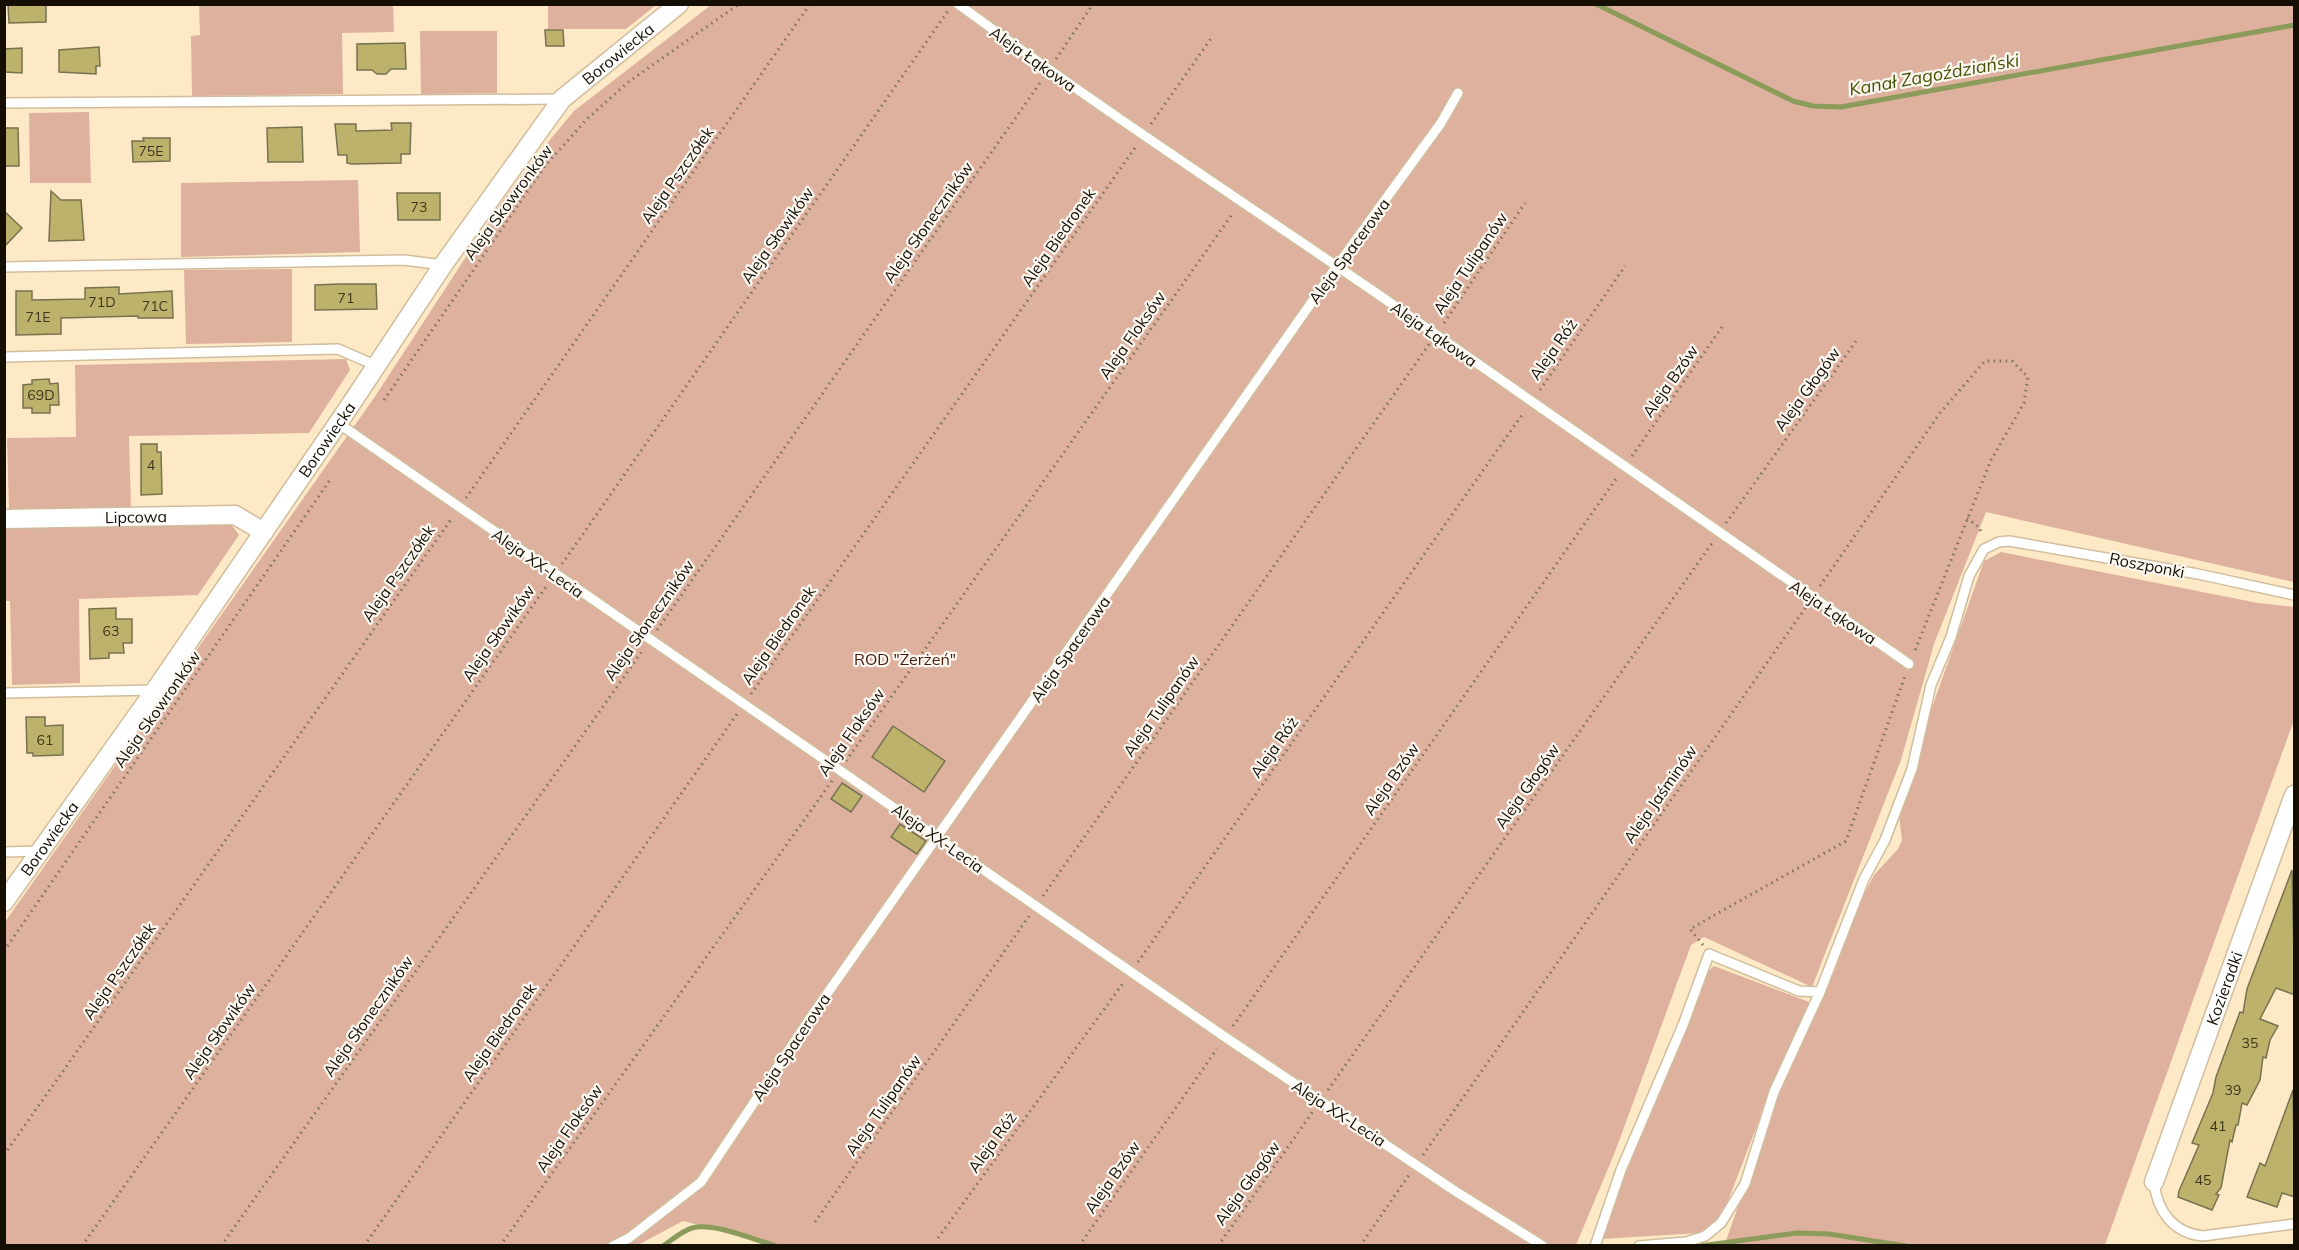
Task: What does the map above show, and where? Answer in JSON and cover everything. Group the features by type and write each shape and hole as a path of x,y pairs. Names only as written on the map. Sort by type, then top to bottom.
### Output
{"street":[{"name":"Borowiecka","path":"4,902 156,690 377,366 443,265 562,99 679,4"},
{"name":"Lipcowa","path":"4,519 235,515 264,532"},
{"name":"Kozieradki","path":"2154,1182 2295,795"}],"lane":[{"name":"Aleja Łąkowa","path":"958,4 1048,71 1145,134 1436,334 1718,534 1909,664"},
{"name":"Aleja Spacerowa","path":"613,1245 631,1242 702,1182 815,1011 1337,266 1441,123 1458,93"},
{"path":"4,104 562,99"},
{"path":"4,267 404,260 443,265"},
{"path":"4,357 338,349 377,366"},
{"name":"Aleja XX-Lecia","path":"338,423 1226,1037 1455,1191 1544,1245"},
{"name":"Roszponki","path":"1999,542 2009,541 2106,557 2295,595"},
{"path":"1639,1245 1686,1242 1705,1236 1722,1223 1745,1184 1774,1092 1820,992 1857,896 1885,840 1912,769 1931,685 1951,637 1969,576 1984,549 1999,542"},
{"path":"4,693 156,690"},
{"path":"4,852 42,851"},
{"path":"1595,1245 1621,1170 1683,1024 1709,954 1799,991 1820,992"},
{"path":"2154,1182 2155,1197 2168,1221 2188,1234 2203,1236 2295,1224"}],"path":[{"name":"Aleja Skowronków","path":"384,400 545,166 587,119 627,82 739,4"},
{"name":"Aleja Pszczółek","path":"4,1155 810,4"},
{"name":"Aleja Słowików","path":"82,1245 953,4"},
{"name":"Aleja Słoneczników","path":"221,1245 650,640 1093,4"},
{"name":"Aleja Biedronek","path":"364,1245 1212,37"},
{"name":"Aleja Floksów","path":"500,1245 1241,201"},
{"name":"Aleja Tulipanów","path":"815,1222 1436,334 1525,203"},
{"name":"Aleja Róż","path":"938,1238 1131,972 1625,266"},
{"name":"Aleja Bzów","path":"1079,1245 1722,327"},
{"name":"Aleja Głogów","path":"1218,1245 1857,340"},
{"name":"Aleja Jaśminów","path":"1360,1245 1940,413 1985,362 2012,361 2028,377 2024,403 1991,460 1967,518"},
{"name":"Aleja Skowronków","path":"4,951 330,480"},
{"path":"1709,954 1690,928 1846,841 1909,664 1967,518 1980,528 1981,537 1999,542"}],"green space":[{"path":"548,4 656,5 626,29 548,29"},
{"path":"199,5 393,5 394,32 342,33 343,94 192,96 191,36 200,35"},
{"name":"ROD \"Żerżeń\"","path":"711,5 2294,5 2294,582 1986,512 1934,644 1901,760 1812,987 1704,937 1691,945 1615,1152 1576,1245 781,1246 683,1221 636,1246 5,1246 5,922 376,395 499,206 534,159 574,111"},
{"path":"420,31 497,31 497,93 421,94"},
{"path":"89,112 91,183 30,183 29,113"},
{"path":"358,180 360,252 181,257 181,183"},
{"path":"292,269 292,342 186,344 184,270"},
{"path":"346,359 350,370 309,433 129,436 131,509 9,510 7,438 76,437 75,365"},
{"path":"231,524 239,535 198,595 79,599 80,683 12,685 10,601 4,601 5,529"},
{"path":"2001,552 2258,603 2294,607 2294,720 2105,1245 1724,1246 1775,1103 1835,970 1860,902 1874,875 1898,849 1902,840 1899,816 1916,774 1931,710 1984,561"},
{"path":"1714,966 1812,1003 1768,1097 1728,1201 1715,1222 1699,1233 1601,1239 1632,1154 1705,974"}],"building":[{"path":"8,4 46,4 46,22 9,23"},
{"path":"545,30 563,30 564,46 546,46"},
{"path":"405,43 406,69 391,69 386,74 377,74 372,70 357,70 357,44"},
{"path":"99,47 100,66 96,66 96,74 59,72 59,50"},
{"path":"22,48 22,73 4,72 4,49"},
{"path":"391,123 411,123 410,154 401,154 401,163 351,164 347,163 347,155 338,155 335,124 356,124 356,131 392,130"},
{"path":"302,127 303,162 268,162 267,128"},
{"path":"4,128 18,128 19,166 4,166"},
{"path":"143,138 170,138 170,161 133,162 132,141 144,141"},
{"path":"51,191 61,200 81,200 84,240 49,241"},
{"path":"397,193 440,193 440,220 398,220"},
{"path":"4,211 22,228 4,247"},
{"path":"376,284 377,309 315,310 315,285"},
{"path":"119,287 119,294 172,291 173,318 138,318 138,316 61,318 61,334 16,335 16,291 32,291 32,300 85,299 85,288"},
{"path":"49,379 50,384 58,383 59,405 50,405 50,413 32,413 32,408 23,408 23,385 32,384 32,380"},
{"path":"141,444 157,444 157,452 161,452 162,494 141,495"},
{"path":"116,608 116,619 132,619 132,643 123,643 124,653 109,653 109,658 90,659 89,609"},
{"path":"26,717 45,717 45,726 63,725 63,755 33,756 33,753 27,753"},
{"path":"893,726 945,761 924,792 872,757"},
{"path":"842,783 862,796 851,812 831,799"},
{"path":"900,824 926,841 917,854 891,837"},
{"path":"2292,870 2295,995 2276,988 2260,1019 2278,1026 2270,1040 2266,1058 2263,1057 2260,1080 2247,1105 2242,1103 2238,1125 2236,1125 2232,1142 2230,1140 2221,1188 2216,1194 2219,1195 2212,1210 2178,1197 2179,1191 2199,1145 2192,1143 2213,1093 2216,1077 2240,1012 2243,1013 2247,989"},
{"path":"2293,1090 2295,1197 2282,1193 2277,1207 2247,1197 2260,1163 2265,1166"}],"waterway":[{"name":"Kanał Zagoździański","path":"1596,4 1793,101 1813,106 1841,107 2294,25"},
{"path":"663,1246 685,1231 701,1227 722,1229 776,1246"},
{"path":"1700,1246 1797,1233 1829,1234 1906,1246"}]}
